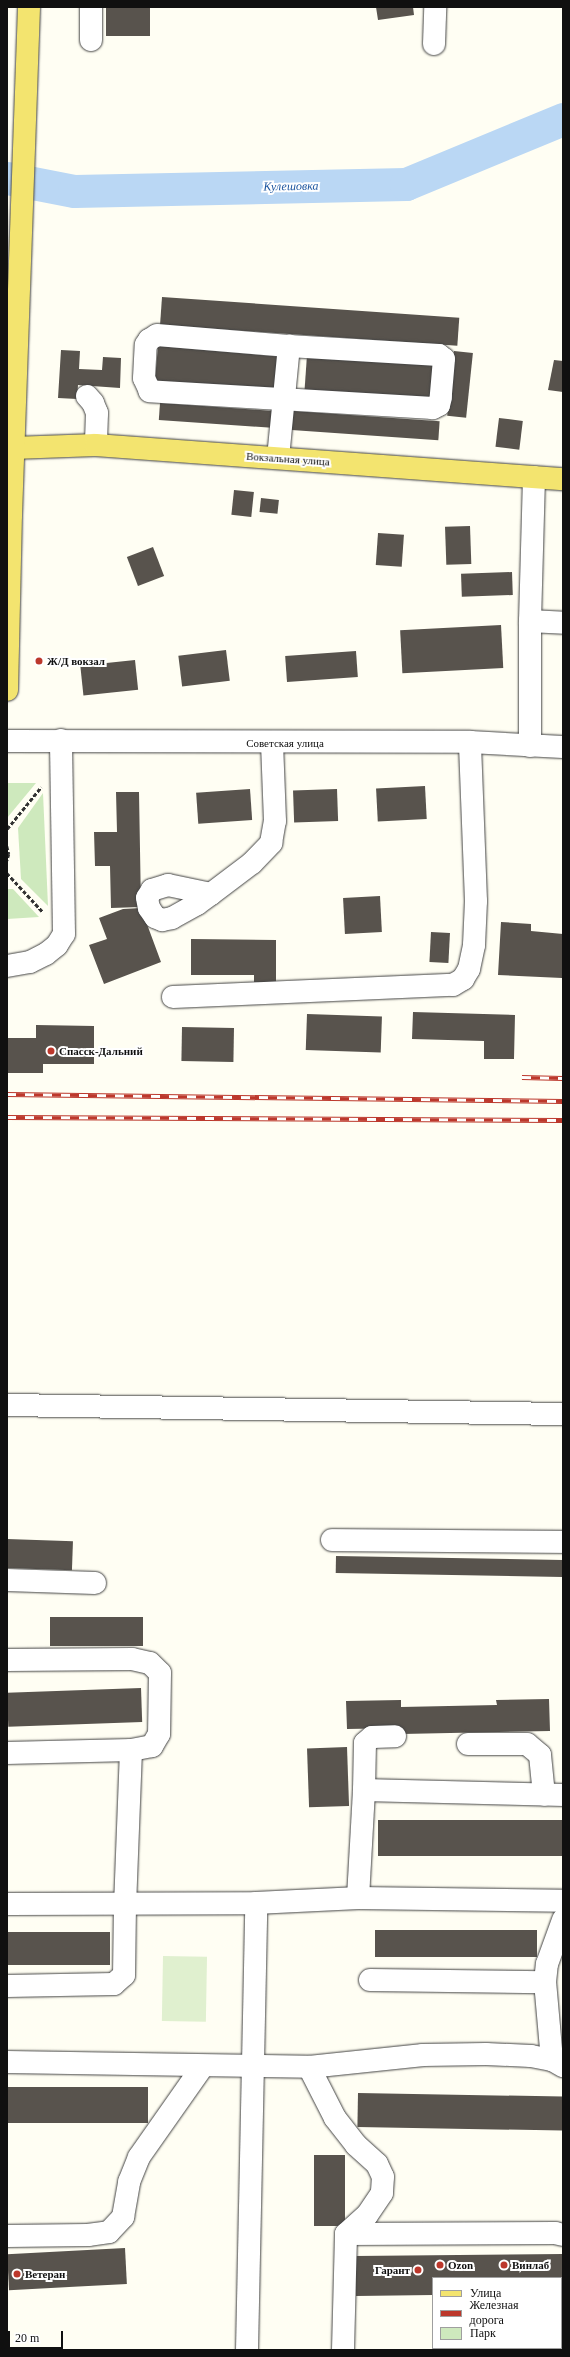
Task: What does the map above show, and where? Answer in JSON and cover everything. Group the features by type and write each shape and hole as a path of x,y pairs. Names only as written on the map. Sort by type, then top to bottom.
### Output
{"main road":[{"path":"7,690 10,448 20,268 29,7"},
{"name":"Вокзальная улица","path":"10,448 96,445 563,479"},
{"path":"528,2350 563,2349"}],"street":[{"path":"91,7 91,40"},
{"path":"434,44 435,7"},
{"path":"157,336 288,346 439,355 444,359 442,397 439,405 433,408 283,400 150,391 144,378 146,345 149,340 157,336"},
{"path":"278,458 288,346"},
{"path":"87,396 93,402 97,413 96,445"},
{"path":"530,746 530,621 534,477"},
{"path":"530,621 563,623"},
{"path":"7,966 30,962 46,954 57,945 64,934 61,740"},
{"name":"Советская улица","path":"7,741 61,740 272,743 470,742 563,747"},
{"path":"173,997 453,985 463,979 470,968 474,945 476,901 470,742"},
{"path":"210,894 252,863 271,843 275,821 272,743"},
{"path":"7,1405 563,1414"},
{"path":"332,1540 563,1542"},
{"path":"7,1580 95,1583"},
{"path":"7,1660 132,1659 150,1663 160,1673 159,1734 152,1746 131,1750 7,1753"},
{"path":"358,1898 365,1743 372,1737 396,1736"},
{"path":"364,1790 553,1795 540,1755 527,1744 468,1744"},
{"path":"7,1986 114,1984 124,1975 131,1750"},
{"path":"7,1904 125,1905 256,1903 358,1898 563,1901"},
{"path":"247,2350 256,1903"},
{"path":"7,2062 309,2067 423,2055 531,2056 557,2063 545,1982 547,1964 563,1920"},
{"path":"370,1980 545,1982"},
{"path":"7,2236 88,2235 108,2232 123,2217 129,2182 139,2157 203,2066"},
{"path":"309,2067 335,2118 356,2145 377,2164 383,2177 382,2193 367,2216 346,2234 343,2350"},
{"path":"346,2234 555,2233 563,2235"}],"path":[{"path":"7,828 28,801 62,765"},
{"path":"7,846 9,854 7,861"},
{"path":"7,873 64,934"}],"green space":[{"path":"7,783 36,783 7,818"},
{"path":"43,793 48,906 21,879 18,828"},
{"path":"7,889 13,889 39,917 7,919"},
{"path":"163,1956 207,1957 206,2022 162,2021"}],"building":[{"path":"376,7 413,7 414,15 378,20"},
{"path":"106,8 150,8 150,36 106,36"},
{"path":"162,297 459,318 457,346 160,325"},
{"path":"158,346 279,357 275,391 155,381"},
{"path":"61,350 80,351 79,369 102,370 103,357 121,358 120,388 78,385 77,399 58,398"},
{"path":"454,351 473,353 466,418 447,416"},
{"path":"307,355 437,364 434,401 304,392"},
{"path":"554,360 563,361 563,392 548,390"},
{"path":"160,403 273,411 272,428 159,420"},
{"path":"293,411 440,421 438,440 292,430"},
{"path":"499,418 523,421 519,450 495,447"},
{"path":"234,490 254,492 251,517 231,515"},
{"path":"261,498 279,500 277,514 260,512"},
{"path":"470,526 471,564 446,565 445,527"},
{"path":"378,533 404,535 402,567 376,565"},
{"path":"153,547 164,576 138,586 127,557"},
{"path":"512,572 513,595 462,597 461,574"},
{"path":"501,625 503,668 402,673 400,630"},
{"path":"226,650 230,681 182,687 178,656"},
{"path":"356,651 358,677 287,682 285,656"},
{"path":"135,660 138,690 83,696 80,666"},
{"path":"425,786 427,819 378,822 376,789"},
{"path":"250,789 252,820 198,824 196,793"},
{"path":"337,789 338,821 294,823 293,791"},
{"path":"116,792 139,792 141,907 111,908 110,866 95,866 94,832 117,832"},
{"path":"380,896 382,932 345,934 343,898"},
{"path":"141,908 161,962 104,984 89,945 107,939 99,918 123,909"},
{"path":"501,922 531,924 531,931 563,934 562,978 498,975"},
{"path":"431,932 450,933 448,963 429,962"},
{"path":"191,939 276,940 276,982 254,982 254,975 191,975"},
{"path":"413,1012 515,1015 514,1059 484,1059 484,1041 412,1039"},
{"path":"307,1014 382,1017 381,1053 306,1050"},
{"name":"Спасск-Дальний","path":"36,1025 94,1026 94,1064 43,1064 43,1073 7,1073 7,1038 36,1038"},
{"path":"182,1027 234,1028 233,1062 181,1061"},
{"path":"7,1539 73,1541 72,1570 7,1568"},
{"path":"336,1556 563,1560 563,1577 336,1573"},
{"path":"50,1617 143,1617 143,1646 50,1646"},
{"path":"141,1688 142,1722 8,1727 7,1693"},
{"path":"549,1699 550,1731 402,1734 402,1728 347,1729 346,1701 401,1700 401,1707 497,1705 496,1700"},
{"path":"347,1747 349,1806 309,1807 307,1748"},
{"path":"378,1820 563,1820 563,1856 378,1856"},
{"path":"375,1930 537,1930 537,1957 375,1957"},
{"path":"7,1932 110,1932 110,1965 7,1965"},
{"path":"7,2087 148,2087 148,2123 7,2123"},
{"path":"358,2093 563,2097 562,2131 357,2127"},
{"path":"314,2155 345,2155 345,2226 314,2226"},
{"path":"125,2248 127,2284 9,2290 7,2254"},
{"path":"563,2254 563,2294 562,2277 432,2277 432,2295 356,2296 355,2256"}],"waterway":[{"name":"Кулешовка","path":"7,178 74,191 406,184 563,119"}],"railway":[{"path":"522,1077 563,1078"},
{"path":"7,1094 563,1101"},
{"path":"7,1117 563,1120"}],"place":[{"name":"Ж/Д вокзал","path":"39,661"},
{"name":"Спасск-Дальний","path":"51,1051"},
{"name":"Ozon","path":"440,2265"},
{"name":"Винлаб","path":"504,2265"},
{"name":"Гарант","path":"418,2270"},
{"name":"Ветеран","path":"17,2274"}]}
